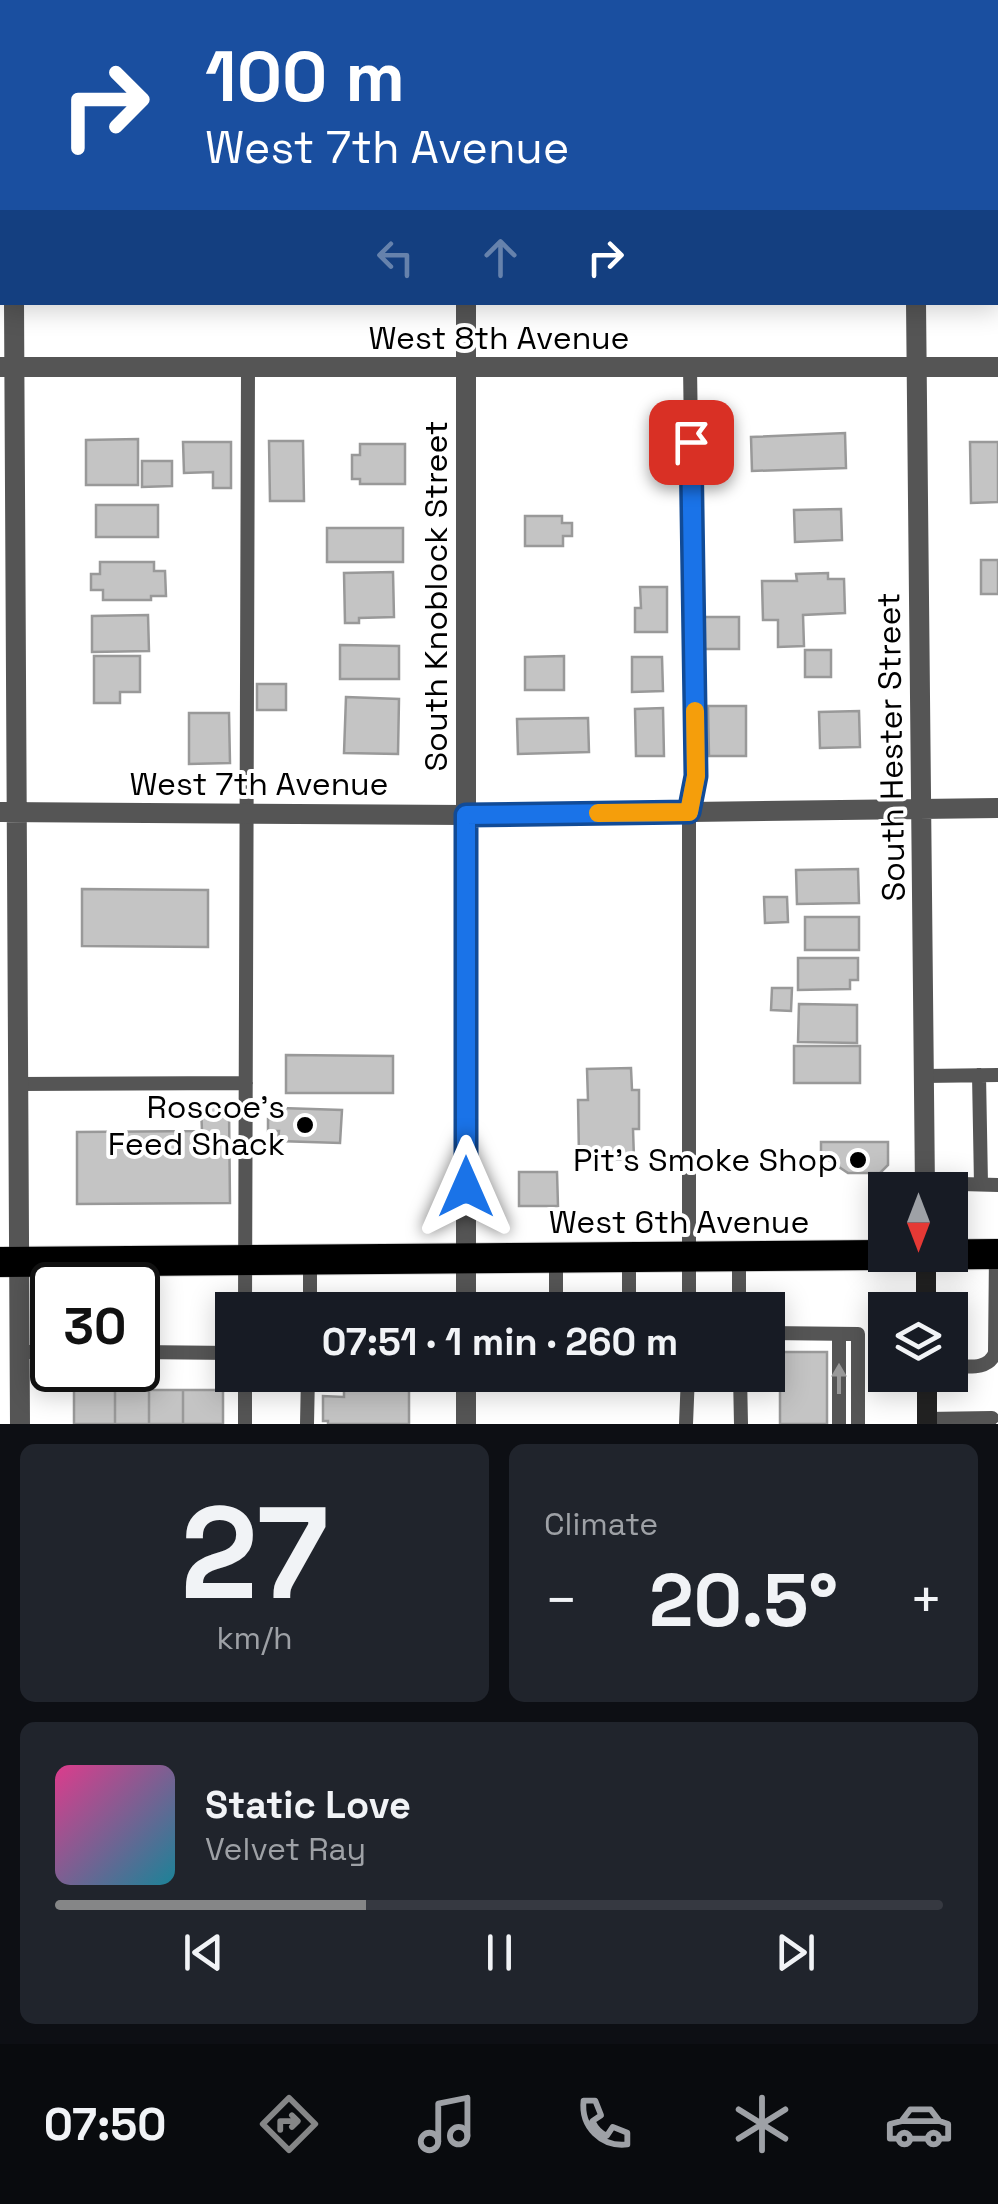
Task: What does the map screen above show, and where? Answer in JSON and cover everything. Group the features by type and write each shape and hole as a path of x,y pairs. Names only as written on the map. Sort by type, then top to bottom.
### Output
{"highway":[{"name":"West 6th Avenue","path":"968,1254 997,1254"},
{"name":"West 6th Avenue","path":"10,1262 868,1256"}],"street":[{"path":"14,305 7,367 8,812 18,1084 10,1262 20,1352 20,1424"},
{"name":"South Knoblock Street","path":"466,305 466,1292"},
{"name":"South Hester Street","path":"916,305 925,1172"},
{"name":"West 8th Avenue","path":"7,367 998,368"},
{"name":"West 7th Avenue","path":"8,812 466,815 998,808"},
{"path":"466,1392 466,1424"},
{"path":"926,1392 927,1421"}],"lane":[{"path":"245,1292 248,368"},
{"path":"689,1292 689,812 696,776 690,368"},
{"path":"979,1075 980,1184"},
{"path":"924,1076 998,1075"},
{"path":"18,1084 246,1082"},
{"path":"968,1184 998,1185"},
{"path":"968,1366 986,1366 996,1353 997,1254"},
{"path":"739,1257 740,1292"},
{"path":"556,1258 556,1292"},
{"path":"629,1258 630,1292"},
{"path":"310,1260 310,1292"},
{"path":"785,1333 858,1334 858,1424"},
{"path":"839,1334 839,1424"},
{"path":"20,1352 30,1352"},
{"path":"160,1352 215,1352"},
{"path":"245,1392 245,1424"},
{"path":"307,1424 308,1392"},
{"path":"686,1424 687,1392"},
{"path":"740,1392 740,1424"},
{"path":"927,1421 992,1418"}],"building":[{"path":"845,433 846,468 752,471 751,437"},
{"path":"138,439 138,485 86,485 86,440"},
{"path":"269,441 303,441 304,501 270,501"},
{"path":"183,442 231,442 231,488 213,488 213,472 184,473"},
{"path":"970,442 998,442 998,502 971,503"},
{"path":"360,444 405,444 405,484 360,484 360,479 352,479 352,455 360,455"},
{"path":"142,461 172,461 172,486 142,487"},
{"path":"96,505 158,505 158,537 96,537"},
{"path":"841,509 842,540 795,542 794,510"},
{"path":"525,516 562,516 562,523 572,523 572,536 563,536 563,546 525,546"},
{"path":"327,528 403,528 403,562 327,562"},
{"path":"981,560 998,560 998,594 981,594"},
{"path":"100,562 154,562 154,571 165,571 166,596 151,596 151,600 103,600 103,590 91,590 91,574 100,574"},
{"path":"393,572 394,617 359,618 359,623 345,623 344,573"},
{"path":"828,573 828,579 844,579 845,613 803,615 804,646 778,647 778,620 763,620 762,581 797,581 796,574"},
{"path":"640,587 667,587 667,632 635,632 635,608 641,608"},
{"path":"148,615 149,651 92,652 92,616"},
{"path":"699,617 739,617 739,649 700,649"},
{"path":"340,645 399,646 399,679 340,679"},
{"path":"805,650 831,650 831,677 805,677"},
{"path":"94,656 140,656 140,692 120,692 120,703 94,703"},
{"path":"564,656 564,690 525,690 525,657"},
{"path":"632,657 662,657 663,691 632,692"},
{"path":"257,684 286,684 286,710 257,710"},
{"path":"346,697 399,699 398,754 344,753"},
{"path":"708,706 746,706 746,756 709,756"},
{"path":"663,708 664,756 636,756 635,709"},
{"path":"859,711 860,747 820,748 819,712"},
{"path":"189,713 229,713 230,763 189,764"},
{"path":"588,718 589,752 518,754 517,719"},
{"path":"858,869 859,903 797,904 796,870"},
{"path":"82,889 208,890 208,947 82,946"},
{"path":"764,897 787,897 788,922 765,923"},
{"path":"805,917 859,917 859,950 805,950"},
{"path":"798,958 858,958 858,980 850,980 850,989 798,990"},
{"path":"772,988 792,988 791,1011 771,1010"},
{"path":"799,1004 857,1005 857,1043 798,1042"},
{"path":"794,1046 860,1046 860,1083 794,1083"},
{"path":"286,1055 393,1056 393,1093 286,1093"},
{"path":"631,1068 632,1090 639,1090 639,1129 633,1129 634,1159 586,1161 579,1156 578,1100 588,1100 587,1069"},
{"path":"201,1107 229,1107 230,1203 77,1204 77,1132 202,1131"},
{"name":"Roscoe's Feed Shack","path":"281,1108 342,1110 340,1143 278,1141 279,1131 268,1131 268,1119 280,1119"},
{"name":"Pit's Smoke Shop","path":"821,1142 888,1142 888,1165 881,1172 848,1173 821,1155"},
{"path":"519,1172 557,1172 558,1206 519,1206"},
{"path":"785,1352 827,1352 827,1424 780,1424"},
{"path":"183,1390 183,1424 149,1424 149,1392"},
{"path":"183,1390 223,1392 223,1424 183,1424"},
{"path":"74,1392 115,1392 115,1424 74,1424"},
{"path":"115,1392 149,1392 149,1424 115,1424"},
{"path":"344,1392 409,1392 409,1424 323,1421 323,1396 344,1397"}],"slow traffic":[{"path":"598,813 689,812 696,776 695,711"}],"place":[{"name":"Roscoe's Feed Shack","path":"305,1125"},
{"name":"Pit's Smoke Shop","path":"858,1160"}],"route":[{"path":"466,1187 466,815 689,812 696,776 691,442"}]}
